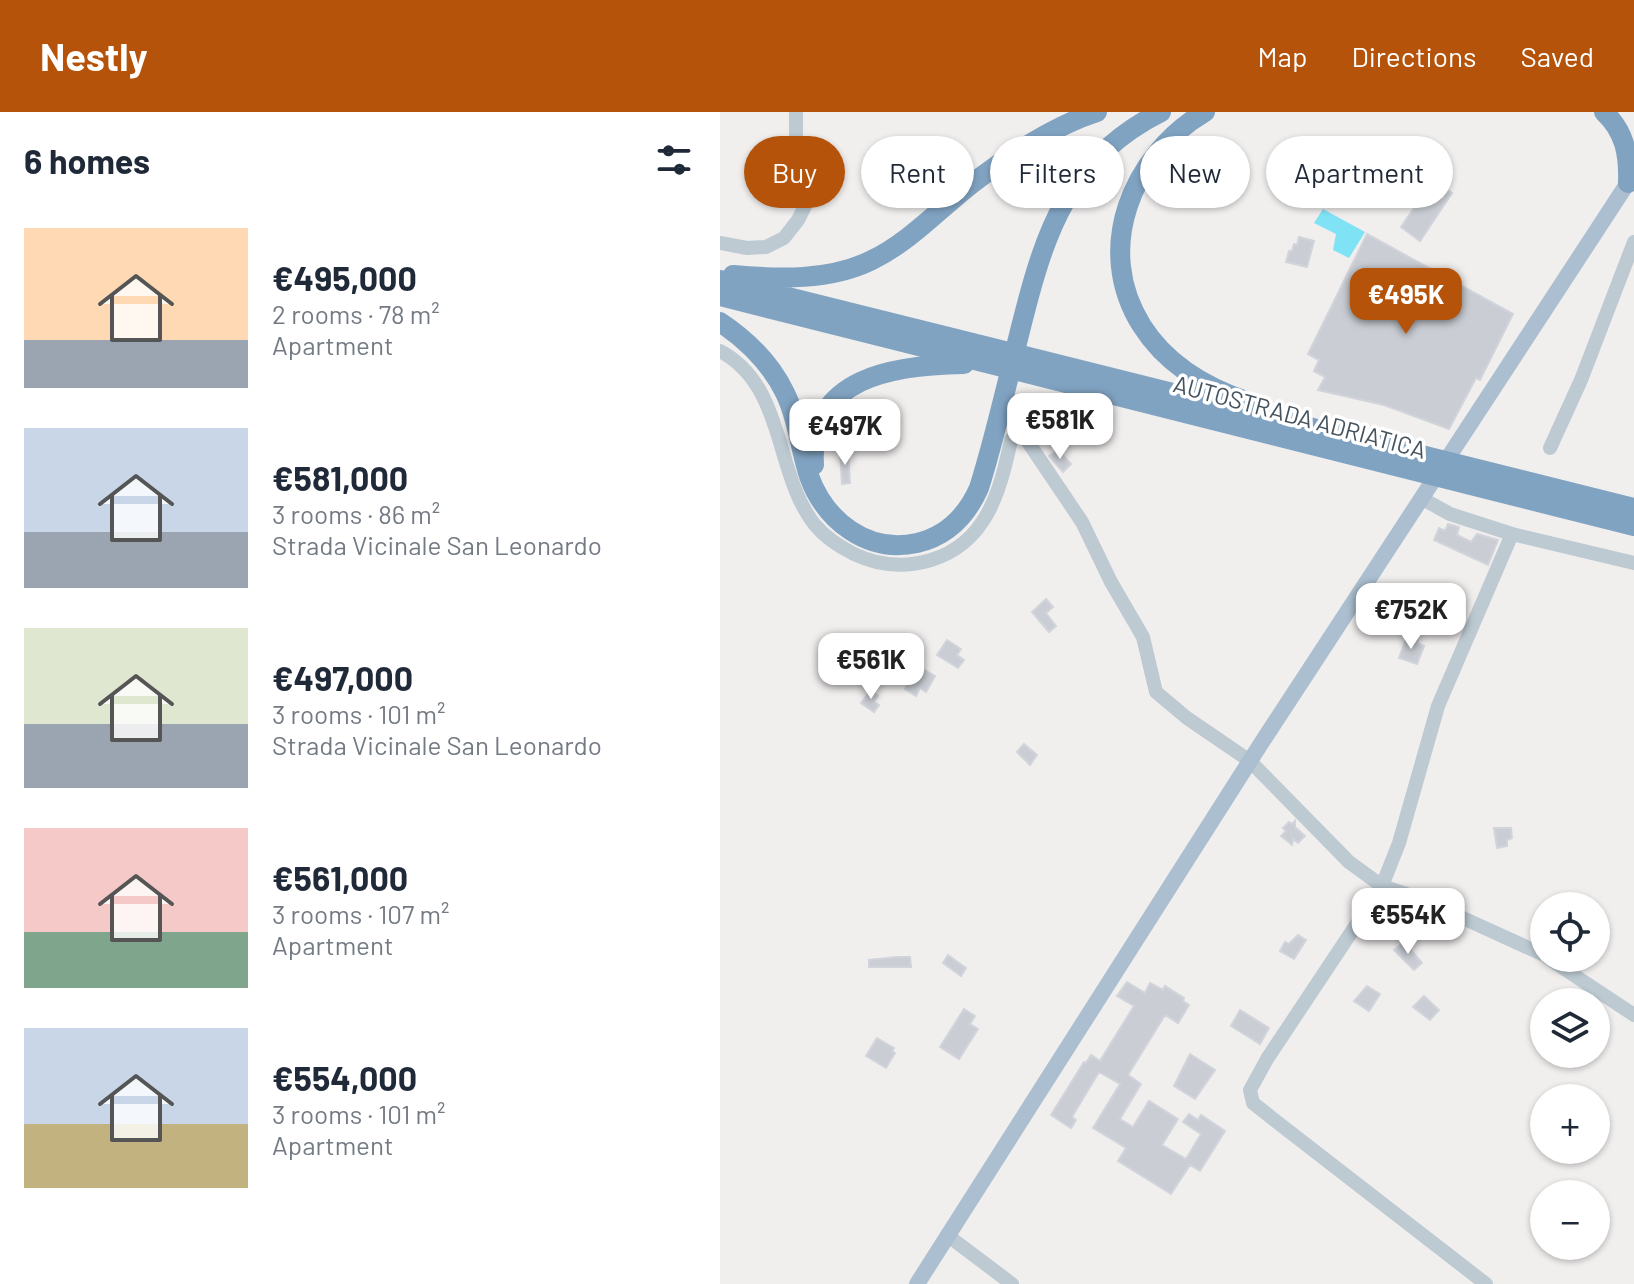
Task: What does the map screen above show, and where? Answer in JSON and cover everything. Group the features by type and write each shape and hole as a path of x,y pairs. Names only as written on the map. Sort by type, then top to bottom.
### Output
{"highway":[{"path":"720,272 784,277 837,273 872,261 912,236 975,181 1032,144 1097,112"},
{"path":"720,322 750,345 778,379 787,396 810,478 831,515 866,539 880,544 894,546 922,542 944,532 962,517 975,498 985,470 1037,260 1054,218 1081,177 1101,155 1128,132 1161,112"},
{"path":"1205,112 1163,144 1131,193 1120,247 1123,277 1132,309 1150,338 1173,362 1215,388 1371,441"},
{"path":"1604,112 1617,126 1624,141 1631,178"},
{"name":"AUTOSTRADA ADRIATICA","path":"720,280 986,355"},
{"name":"AUTOSTRADA ADRIATICA","path":"720,296 1371,441 1398,458"},
{"path":"818,493 814,440 829,407 849,387 892,370 986,355"},
{"name":"AUTOSTRADA ADRIATICA","path":"1035,366 1478,478 1634,526"},
{"name":"AUTOSTRADA ADRIATICA","path":"1478,478 1634,508"}],"main road":[{"path":"917,1284 1250,761 1631,178"}],"street":[{"path":"720,243 747,248 766,247 784,238 798,220 808,200 796,142 796,112"},
{"path":"1550,448 1581,380 1634,242"},
{"path":"720,351 738,363 764,398 799,496 816,526 844,549 879,563 899,566 918,564 943,556 965,543 979,529 996,499 1011,440 1024,436 1082,522 1111,582 1143,637 1156,692 1187,718 1250,761 1349,862 1382,886 1421,899 1530,950"},
{"path":"1421,498 1450,514 1512,534 1634,563"},
{"path":"1486,1284 1253,1103 1250,1090 1267,1059 1382,886 1399,843 1438,706 1512,534"},
{"path":"1569,972 1634,1015"},
{"path":"947,1235 1012,1284"}],"water":[{"path":"1323,209 1365,232 1349,258 1333,250 1336,234 1314,223"}],"building":[{"path":"1414,208 1442,208 1420,241 1401,227"},
{"path":"1367,234 1513,314 1480,380 1476,378 1449,429 1384,405 1318,390 1325,377 1314,371 1319,360 1308,354"},
{"path":"1299,237 1314,241 1307,267 1286,262 1289,251 1292,251 1294,244 1297,245"},
{"path":"848,450 850,483 842,484 840,451"},
{"path":"1058,450 1071,464 1063,472 1049,456"},
{"path":"1448,524 1459,527 1457,535 1471,542 1477,534 1498,540 1488,565 1434,540 1439,528 1445,531"},
{"path":"1046,599 1053,607 1046,613 1056,626 1049,632 1032,612"},
{"path":"1407,636 1424,646 1417,664 1399,658"},
{"path":"947,640 961,649 957,655 964,660 958,668 937,655"},
{"path":"918,666 935,676 926,692 920,688 916,696 905,689"},
{"path":"871,690 878,696 874,702 879,705 874,712 861,703"},
{"path":"1024,744 1037,755 1030,765 1017,752"},
{"path":"1295,821 1295,827 1305,836 1298,843 1293,839 1292,845 1281,836 1286,831 1283,828"},
{"path":"1494,828 1511,828 1512,838 1507,840 1507,846 1497,848"},
{"path":"1298,935 1306,940 1294,959 1280,951 1285,942 1289,944"},
{"path":"1404,942 1422,963 1414,970 1394,950"},
{"path":"948,955 966,968 961,976 943,963"},
{"path":"910,957 911,967 869,967 869,960"},
{"path":"1127,982 1145,993 1150,983 1163,990 1165,986 1189,1005 1178,1023 1165,1015 1128,1075 1141,1084 1120,1119 1133,1127 1149,1101 1178,1119 1162,1145 1186,1159 1201,1134 1183,1122 1189,1114 1198,1120 1201,1115 1225,1131 1200,1171 1190,1165 1171,1194 1118,1161 1126,1148 1093,1128 1120,1084 1099,1072 1072,1117 1076,1120 1071,1128 1051,1115 1084,1062 1091,1055 1100,1061 1134,1006 1117,996"},
{"path":"1367,986 1380,994 1369,1011 1354,1001"},
{"path":"1424,996 1439,1010 1430,1020 1413,1007"},
{"path":"964,1009 975,1016 970,1024 978,1029 959,1059 940,1047"},
{"path":"1240,1010 1269,1028 1260,1044 1231,1026"},
{"path":"877,1038 894,1048 892,1051 895,1053 886,1068 866,1056"},
{"path":"1190,1054 1215,1070 1195,1099 1174,1086"}]}
